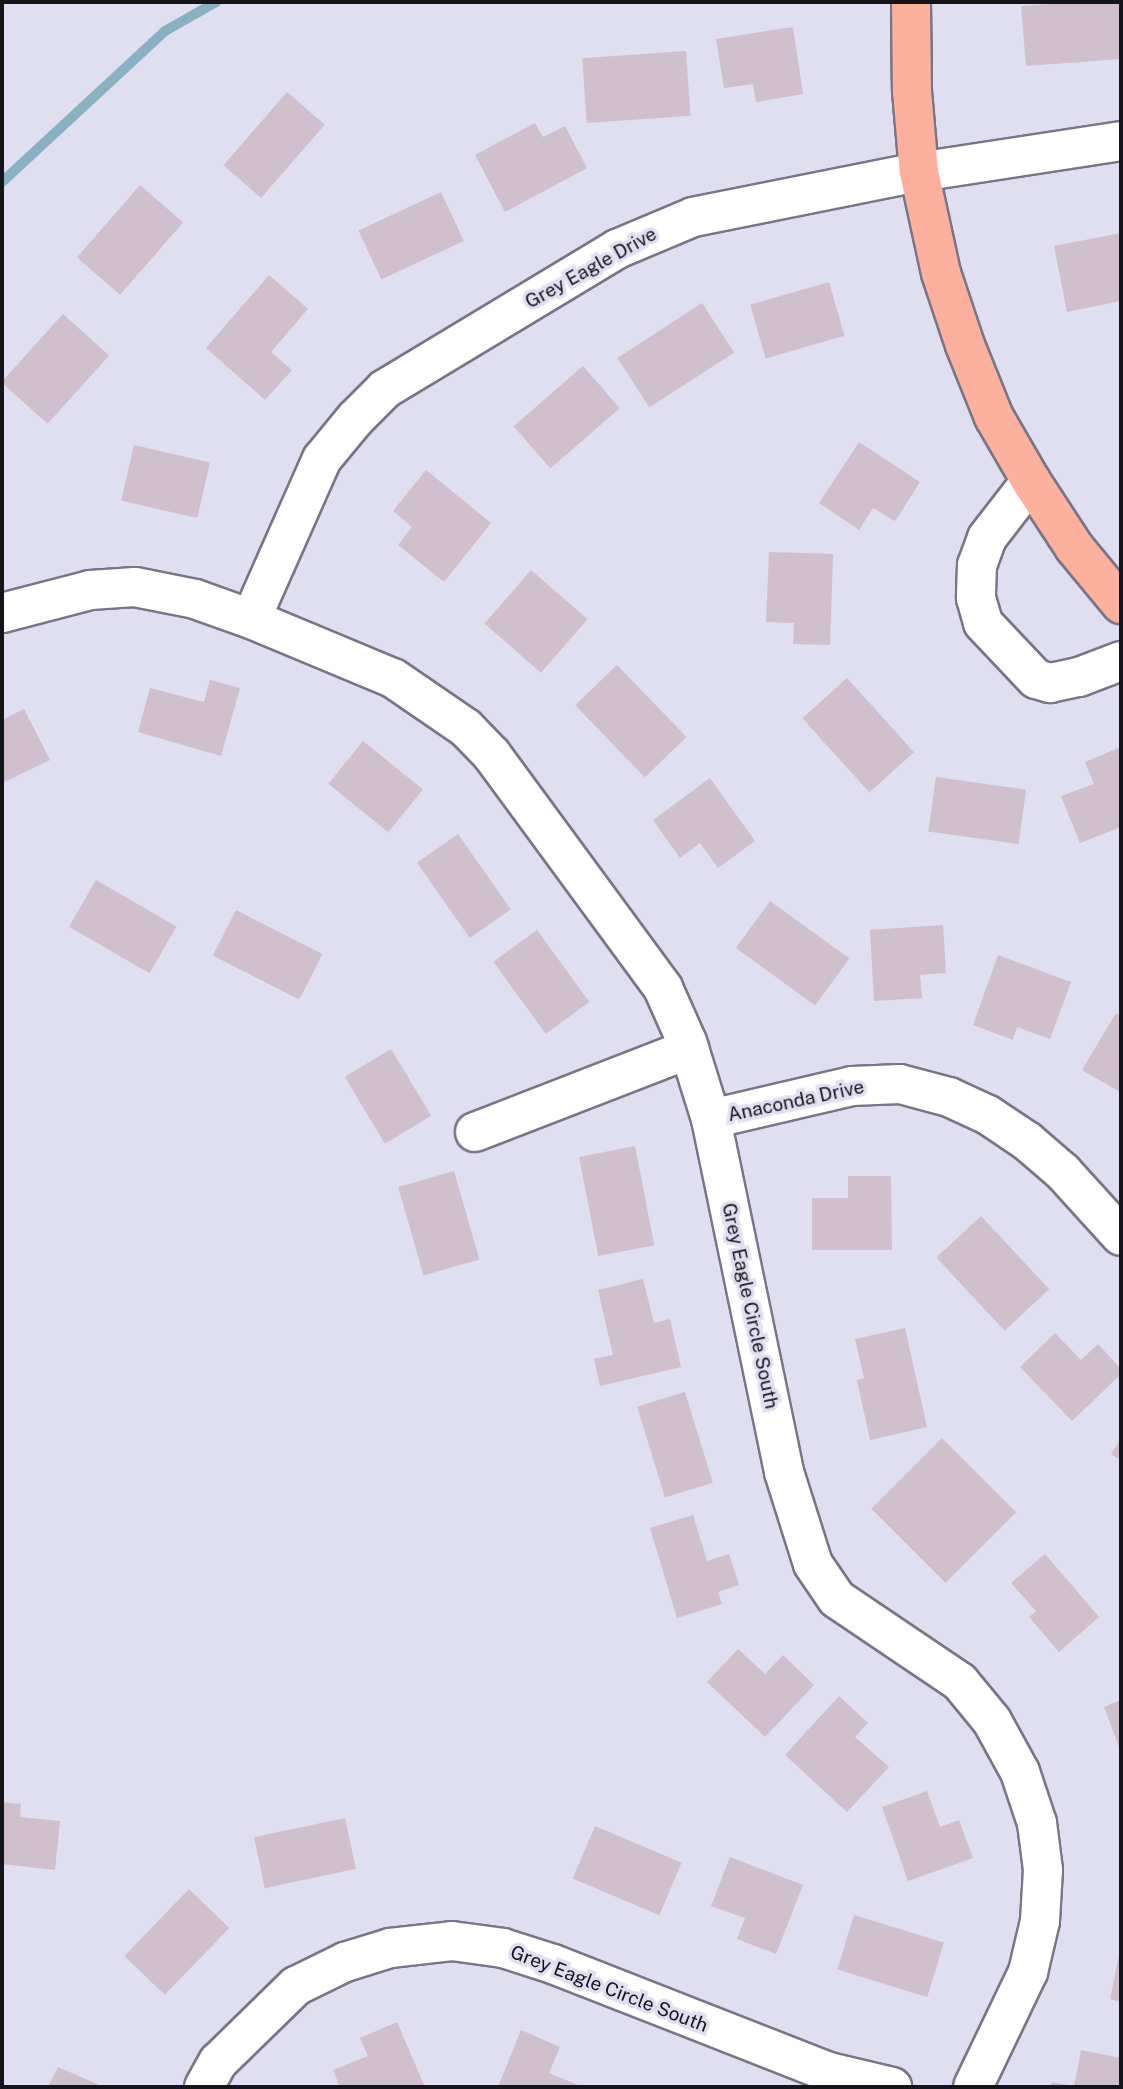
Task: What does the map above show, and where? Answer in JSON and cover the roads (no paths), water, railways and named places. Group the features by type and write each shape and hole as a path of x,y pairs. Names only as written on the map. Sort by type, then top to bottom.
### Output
{"main road":[{"path":"911,2 912,90 919,172 941,273 965,345 994,417 1031,481 1074,547 1121,604"}],"street":[{"name":"Grey Eagle Drive","path":"251,619 322,459 385,389 617,249 693,217 919,172 1121,141"},
{"path":"1031,481 987,538 977,565 976,598 983,623 1036,679 1050,683 1079,677 1121,661"},
{"name":"Grey Eagle Circle South","path":"2,613 90,590 135,587 195,599 251,619 393,678 474,737 628,936 663,988 689,1049 710,1119 784,1472 813,1564 837,1600 960,1682 992,1721 1015,1762 1037,1823 1043,1870 1040,1922 1028,1972 973,2087"},
{"path":"475,1132 689,1049"},
{"name":"Anaconda Drive","path":"710,1119 852,1086 900,1084 925,1090 988,1115 1027,1141 1063,1172 1120,1232"},
{"name":"Grey Eagle Circle South","path":"204,2087 218,2062 296,1986 345,1962 390,1948 452,1941 503,1948 553,1964 817,2068 892,2087"}],"waterway":[{"path":"2,182 165,31 216,2"}]}
